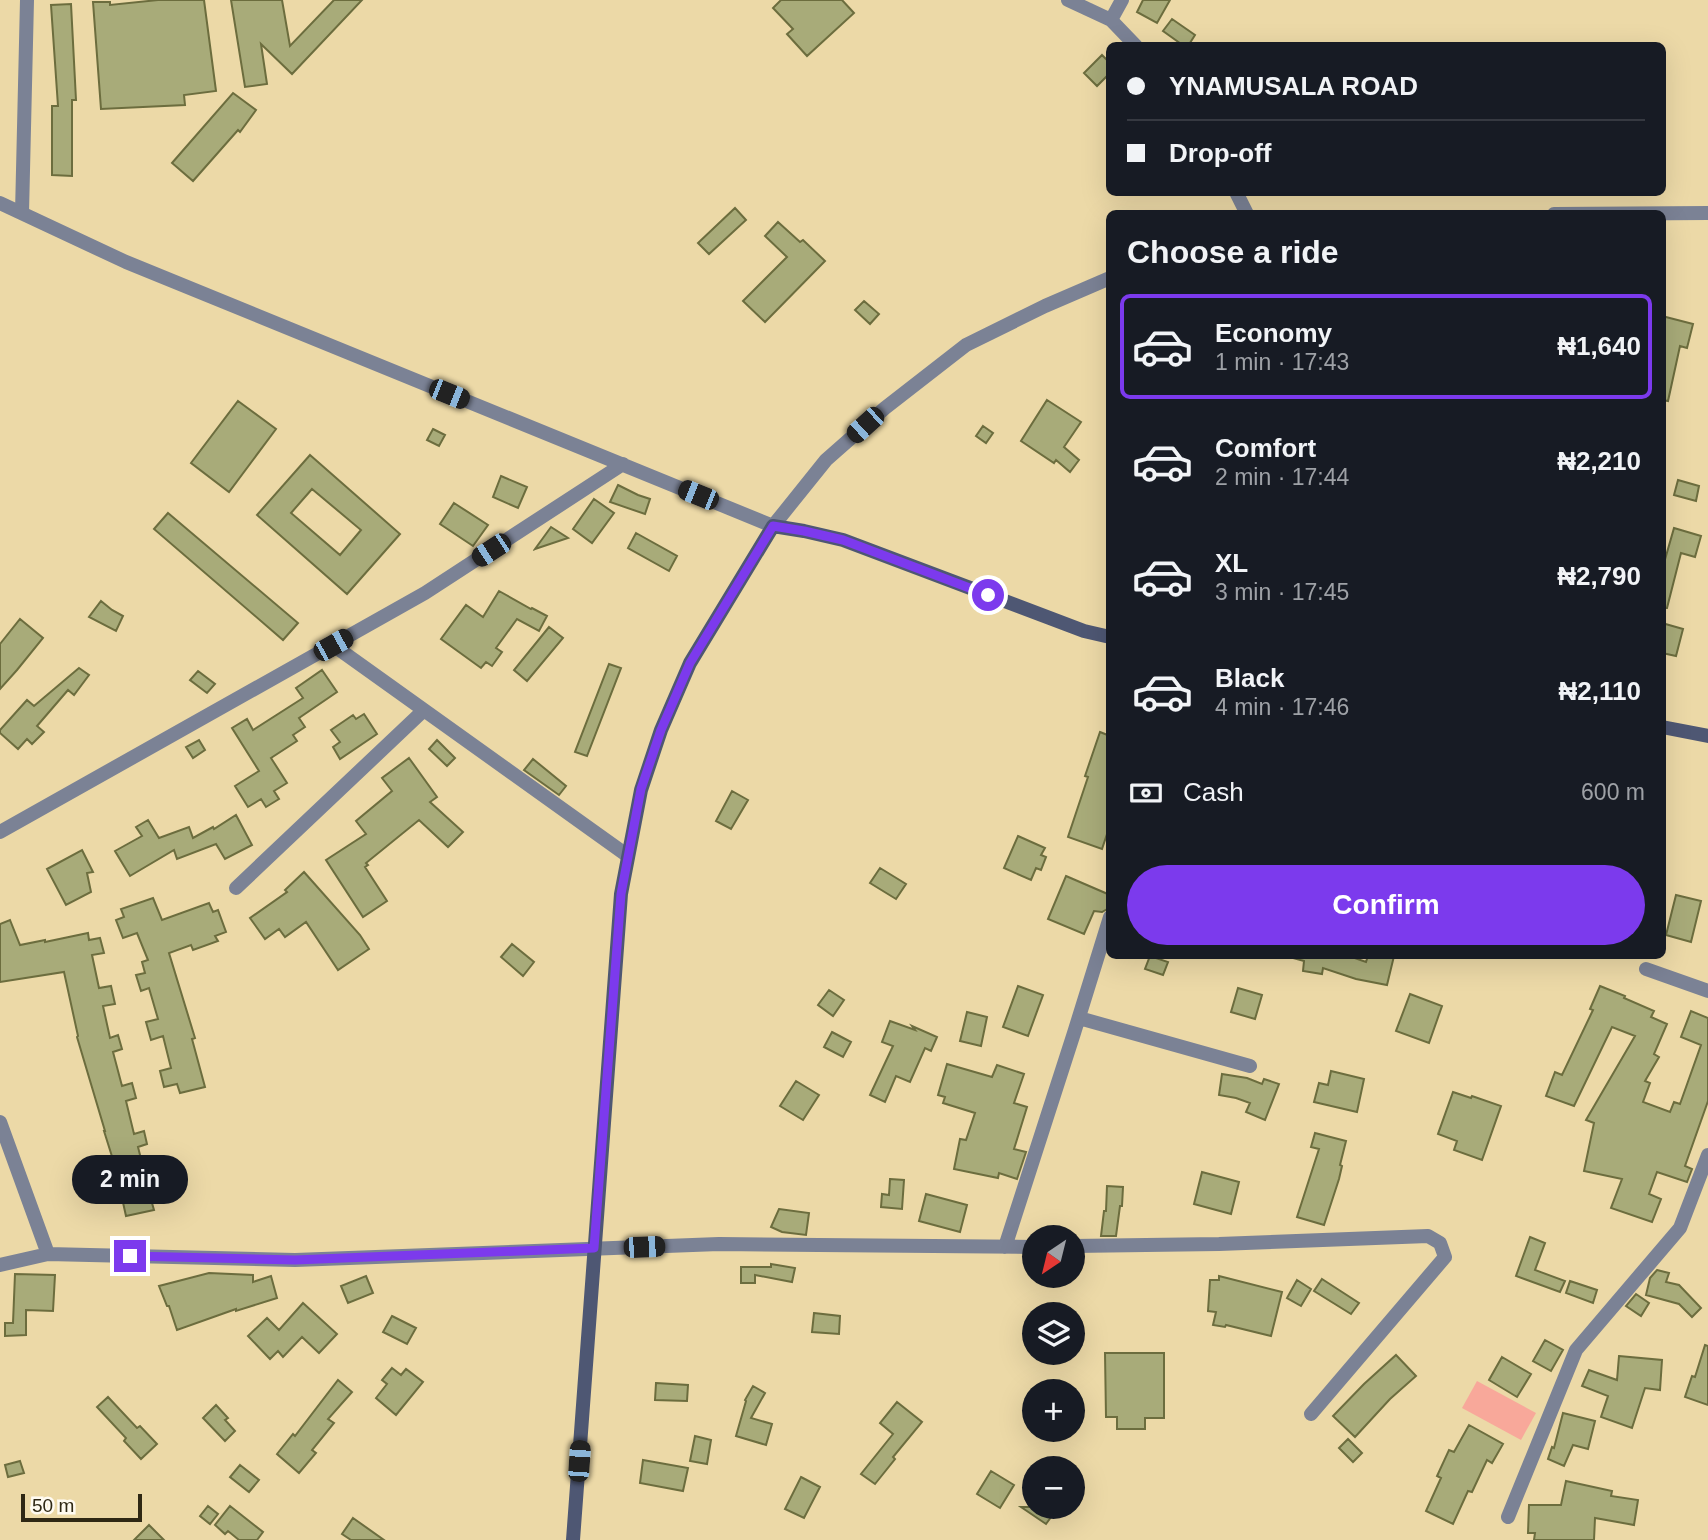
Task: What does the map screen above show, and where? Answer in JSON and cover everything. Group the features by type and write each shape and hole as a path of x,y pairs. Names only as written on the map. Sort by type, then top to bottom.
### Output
{"main road":[{"path":"573,1540 621,894 641,789 661,730 690,663 773,526 843,540 1084,631 1106,636"},
{"path":"1666,728 1708,736"}],"street":[{"path":"22,214 27,0"},
{"path":"1068,0 1111,20 1132,42"},
{"path":"1111,20 1122,0"},
{"path":"0,203 126,262 773,526 826,460 885,408 966,345 1106,280"},
{"path":"1666,213 1708,213"},
{"path":"0,832 425,593 623,464"},
{"path":"333,645 628,856"},
{"path":"236,888 424,709"},
{"path":"1005,1247 1106,930"},
{"path":"1646,969 1708,991"},
{"path":"1079,1018 1250,1066"},
{"path":"0,1122 48,1254"},
{"path":"1508,1517 1576,1350 1680,1228 1708,1155"},
{"path":"1085,1246 1428,1236 1440,1243 1445,1257 1311,1414"},
{"path":"0,1265 48,1254 295,1260 719,1244 1022,1247"}],"shaded area":[{"path":"1477,1381 1536,1413 1521,1440 1462,1408"}],"building":[{"path":"158,0 204,0 216,91 184,95 185,105 101,109 93,2 110,2 110,5"},
{"path":"231,0 282,0 290,46 334,0 362,0 292,74 261,44 267,84 245,87"},
{"path":"781,0 842,0 854,13 807,56 787,34 793,29 773,8"},
{"path":"1143,0 1170,0 1157,23 1137,12"},
{"path":"71,4 76,100 72,100 72,176 52,175 52,106 58,106 51,5"},
{"path":"1172,19 1195,35 1191,42 1178,42 1163,31"},
{"path":"1102,55 1106,59 1106,77 1097,86 1084,73"},
{"path":"233,93 256,110 240,132 238,130 193,181 172,163"},
{"path":"735,208 746,220 709,254 698,243"},
{"path":"778,222 800,242 803,240 825,261 765,322 743,301 787,257 765,236"},
{"path":"864,301 879,314 870,324 855,310"},
{"path":"1666,317 1693,324 1687,348 1680,346 1668,401"},
{"path":"1047,400 1081,422 1064,447 1079,460 1070,472 1056,460 1054,463 1021,441"},
{"path":"238,401 276,429 229,492 191,463"},
{"path":"983,426 993,433 986,443 976,436"},
{"path":"433,429 445,435 439,446 427,440"},
{"path":"310,455 400,534 347,594 257,515","holes":["312,489 361,530 340,555 291,513"]},
{"path":"501,476 527,487 518,508 493,497"},
{"path":"1678,480 1699,486 1696,501 1674,495"},
{"path":"618,485 650,499 645,514 610,502"},
{"path":"594,499 614,513 592,543 573,529"},
{"path":"454,503 488,525 473,546 440,524"},
{"path":"168,513 298,623 283,640 154,529"},
{"path":"551,527 568,538 535,549"},
{"path":"1674,528 1701,536 1695,557 1681,553 1667,608 1666,608 1666,556"},
{"path":"636,533 677,556 669,571 628,548"},
{"path":"499,591 547,616 539,631 517,619 496,648 502,652 492,666 486,662 481,668 441,639 466,605 483,617"},
{"path":"101,601 123,616 116,631 89,617"},
{"path":"20,619 43,638 0,689 0,644"},
{"path":"1666,624 1683,629 1676,656 1666,654"},
{"path":"549,627 563,638 527,681 514,670"},
{"path":"609,664 621,668 587,756 575,752"},
{"path":"79,668 89,675 74,695 68,690 37,726 44,732 32,744 27,739 18,749 0,733 27,700 34,706"},
{"path":"322,670 337,692 299,718 305,727 293,735 297,741 271,758 287,783 274,791 279,799 266,807 261,799 248,807 235,786 259,771 232,728 247,719 253,730 303,698 296,688"},
{"path":"198,671 215,684 207,693 190,680"},
{"path":"364,714 377,734 340,759 333,747 340,742 331,730 353,715 356,719"},
{"path":"1100,732 1106,734 1106,837 1102,849 1068,837 1088,777 1085,776"},
{"path":"199,740 205,750 193,758 186,747"},
{"path":"437,740 455,758 447,766 429,749"},
{"path":"409,758 437,797 430,802 463,832 448,847 419,820 366,863 368,865 365,867 387,901 363,917 326,860 366,834 356,821 392,791 382,778"},
{"path":"533,759 566,786 559,795 524,770"},
{"path":"732,791 748,800 731,829 716,821"},
{"path":"236,815 252,845 225,859 216,844 177,859 174,850 130,876 115,851 142,836 136,827 148,820 159,838 189,827 193,838"},
{"path":"1018,836 1045,848 1041,855 1046,857 1041,870 1036,868 1031,880 1004,868"},
{"path":"82,850 93,872 87,873 91,892 66,905 47,869"},
{"path":"880,868 906,884 896,899 870,883"},
{"path":"304,872 360,935 369,949 338,970 306,922 285,937 279,929 265,939 250,918 287,892 285,890"},
{"path":"1066,876 1106,893 1106,910 1094,911 1084,934 1048,919"},
{"path":"1676,895 1701,901 1691,942 1666,935"},
{"path":"153,898 162,920 209,903 213,912 218,910 226,932 215,936 218,941 193,950 191,945 169,953 195,1038 192,1039 205,1087 180,1093 177,1084 164,1087 160,1071 171,1068 163,1036 151,1040 146,1022 158,1019 149,988 141,991 136,975 145,973 142,962 148,960 137,933 123,938 116,920 124,917 121,909"},
{"path":"10,920 20,945 88,933 89,940 100,938 104,953 92,955 99,988 111,986 115,1004 103,1006 110,1038 118,1035 122,1049 113,1052 122,1086 132,1083 136,1098 126,1101 134,1134 144,1131 147,1144 138,1147 147,1183 159,1180 162,1194 150,1196 154,1210 126,1216 115,1166 77,1037 64,972 0,982 0,924"},
{"path":"512,944 534,962 523,976 501,957"},
{"path":"1149,959 1168,962 1163,975 1145,969"},
{"path":"1297,959 1358,959 1366,962 1367,959 1393,959 1387,985 1356,979 1323,968 1322,974 1303,971 1304,961"},
{"path":"1018,986 1043,995 1028,1036 1003,1027"},
{"path":"1600,986 1654,1011 1651,1017 1667,1024 1654,1054 1659,1057 1645,1081 1650,1083 1643,1102 1670,1112 1674,1102 1680,1104 1701,1045 1681,1037 1691,1011 1708,1018 1708,1101 1685,1166 1692,1169 1687,1182 1657,1172 1649,1194 1661,1199 1652,1222 1611,1208 1622,1179 1584,1171 1594,1123 1586,1120 1635,1036 1612,1027 1574,1106 1546,1096 1555,1072 1562,1075 1593,1010 1590,1009"},
{"path":"1238,988 1262,995 1255,1019 1231,1012"},
{"path":"829,990 844,1000 833,1016 818,1005"},
{"path":"1410,994 1442,1006 1429,1043 1396,1031"},
{"path":"967,1012 987,1017 981,1046 960,1041"},
{"path":"890,1021 915,1030 912,1026 937,1037 931,1051 925,1048 910,1082 896,1076 885,1102 870,1095 893,1046 882,1042"},
{"path":"832,1032 851,1042 843,1057 824,1047"},
{"path":"947,1064 992,1077 997,1065 1024,1074 1014,1103 1027,1107 1014,1149 1026,1152 1017,1179 999,1173 998,1178 954,1169 960,1139 966,1140 975,1113 943,1103 945,1097 938,1095"},
{"path":"1331,1071 1364,1079 1357,1112 1314,1102 1319,1083 1328,1085"},
{"path":"1222,1074 1247,1078 1262,1084 1264,1079 1279,1084 1265,1120 1246,1112 1250,1103 1219,1095"},
{"path":"796,1081 819,1095 803,1120 780,1106"},
{"path":"1453,1092 1501,1106 1482,1160 1454,1150 1457,1141 1438,1134"},
{"path":"1315,1133 1346,1141 1339,1179 1324,1225 1297,1217 1319,1149 1311,1147"},
{"path":"1202,1172 1239,1182 1231,1214 1194,1204"},
{"path":"890,1179 904,1180 902,1209 881,1207 882,1194 889,1195"},
{"path":"1107,1186 1123,1187 1116,1236 1101,1236"},
{"path":"926,1194 967,1205 960,1232 919,1221"},
{"path":"779,1209 809,1213 806,1235 782,1232 771,1227"},
{"path":"1530,1237 1545,1243 1535,1270 1565,1281 1560,1292 1516,1276"},
{"path":"771,1264 795,1268 792,1282 755,1275 755,1283 741,1283 741,1267 771,1267"},
{"path":"1657,1270 1669,1273 1666,1282 1679,1285 1701,1308 1692,1317 1679,1304 1646,1295 1650,1278"},
{"path":"209,1273 253,1275 253,1282 271,1276 277,1298 177,1330 159,1286"},
{"path":"15,1274 55,1275 53,1311 26,1310 26,1335 5,1336 5,1323 13,1323"},
{"path":"366,1276 373,1293 348,1303 341,1286"},
{"path":"1219,1276 1282,1292 1271,1336 1226,1325 1213,1325 1216,1312 1208,1311 1210,1280 1219,1280"},
{"path":"1322,1279 1359,1303 1351,1314 1314,1291"},
{"path":"1297,1280 1311,1289 1301,1306 1287,1298"},
{"path":"1570,1281 1597,1290 1593,1303 1566,1293"},
{"path":"1636,1294 1649,1303 1641,1316 1626,1306"},
{"path":"303,1303 337,1334 319,1353 302,1337 283,1357 278,1351 270,1359 248,1336 267,1318 279,1330"},
{"path":"814,1313 840,1316 839,1334 812,1332"},
{"path":"392,1316 416,1328 407,1344 383,1332"},
{"path":"1545,1340 1563,1350 1551,1371 1533,1361"},
{"path":"1705,1345 1708,1346 1708,1405 1685,1397 1692,1376 1695,1377"},
{"path":"1105,1353 1164,1353 1164,1418 1145,1418 1145,1429 1117,1429 1117,1417 1106,1417"},
{"path":"1396,1355 1416,1376 1390,1399 1355,1437 1333,1416"},
{"path":"1619,1356 1662,1360 1660,1390 1645,1388 1632,1428 1601,1417 1608,1396 1582,1386 1589,1370 1617,1380"},
{"path":"1502,1357 1531,1374 1517,1397 1489,1380"},
{"path":"392,1368 401,1375 406,1369 423,1382 396,1415 376,1398 387,1384 382,1380"},
{"path":"338,1380 352,1392 328,1419 334,1423 312,1450 316,1453 299,1473 277,1454 293,1434 295,1436"},
{"path":"656,1383 688,1385 687,1401 655,1400"},
{"path":"753,1386 765,1393 751,1418 772,1424 766,1445 736,1436 745,1400"},
{"path":"108,1397 137,1428 140,1426 157,1444 141,1459 124,1441 126,1438 97,1407"},
{"path":"897,1402 922,1422 875,1484 861,1474 893,1434 880,1423"},
{"path":"216,1405 235,1431 225,1441 203,1418"},
{"path":"1563,1413 1595,1421 1588,1449 1573,1445 1564,1466 1548,1459 1552,1447 1554,1448"},
{"path":"1469,1425 1503,1444 1492,1463 1487,1460 1472,1492 1468,1491 1453,1524 1426,1511 1441,1478 1437,1476 1449,1450 1454,1452"},
{"path":"695,1436 711,1440 707,1464 690,1461"},
{"path":"1348,1439 1362,1453 1353,1462 1339,1448"},
{"path":"643,1460 688,1468 683,1491 640,1483"},
{"path":"20,1461 24,1473 8,1477 5,1465"},
{"path":"240,1465 259,1480 249,1492 230,1477"},
{"path":"991,1471 1014,1485 1000,1508 977,1494"},
{"path":"801,1477 820,1487 804,1518 785,1509"},
{"path":"1566,1481 1612,1491 1611,1496 1638,1500 1634,1525 1595,1518 1594,1540 1534,1540 1535,1533 1528,1533 1529,1505 1561,1505"},
{"path":"208,1506 218,1514 210,1524 200,1516"},
{"path":"230,1506 263,1532 257,1540 239,1540 228,1531 225,1534 215,1525"},
{"path":"353,1518 384,1540 351,1540 342,1534"},
{"path":"149,1525 164,1540 134,1540"}],"route":[{"path":"130,1256 295,1260 594,1248 621,894 641,789 661,730 690,663 773,526 843,540 988,595"}]}
